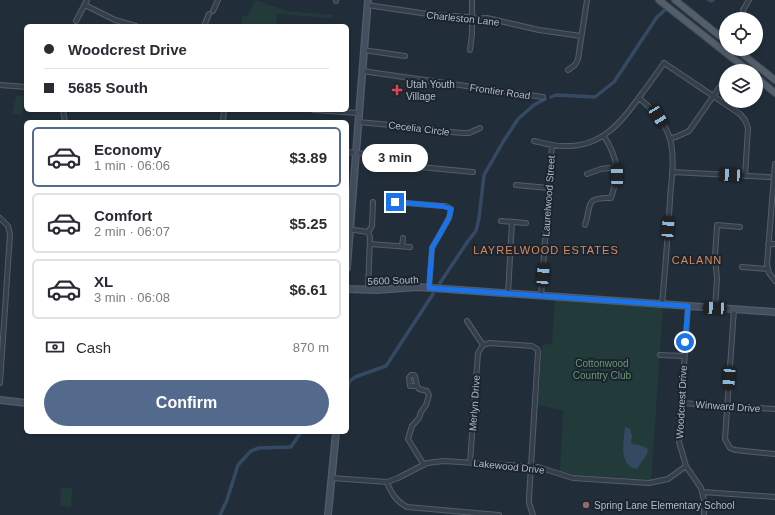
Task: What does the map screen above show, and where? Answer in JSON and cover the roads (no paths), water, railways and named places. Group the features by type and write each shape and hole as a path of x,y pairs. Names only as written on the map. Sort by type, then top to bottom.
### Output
{"main road":[{"path":"659,0 740,64"},
{"path":"675,0 719,35"},
{"path":"349,220 368,3"},
{"path":"745,56 775,80"},
{"path":"763,83 775,93"},
{"name":"5600 South","path":"349,289 368,290 408,287 429,288 775,312"},
{"path":"0,400 24,403"},
{"path":"328,515 336,434"}],"street":[{"path":"76,21 87,0"},
{"path":"205,24 218,0"},
{"path":"470,50 472,34 472,0"},
{"path":"568,70 575,65 578,60 587,0"},
{"path":"743,12 749,0"},
{"name":"Charleston Lane","path":"368,3 435,15 492,19 539,30 581,36"},
{"path":"85,5 115,20 129,24"},
{"path":"363,50 405,56"},
{"path":"534,141 552,145 579,145 591,142 604,136 622,120 664,63 742,116 748,125 745,176"},
{"name":"Frontier Road","path":"362,71 543,97"},
{"path":"0,85 24,87"},
{"path":"670,138 676,137 689,130 719,88"},
{"path":"639,98 658,116 670,138 672,172 662,304"},
{"path":"343,112 358,113"},
{"name":"Cecelia Circle","path":"358,122 463,133 469,133 480,128"},
{"path":"585,225 589,205 593,201 600,198 611,198 616,183 617,167 613,151 604,136"},
{"name":"Laurelwood Street","path":"541,296 552,145"},
{"path":"349,152 366,154 373,161 378,163 473,172"},
{"path":"775,164 768,244 768,269 775,281"},
{"path":"587,174 601,169 617,167"},
{"path":"672,172 769,177"},
{"path":"516,185 549,188"},
{"path":"368,290 370,236 368,232 372,225 374,202"},
{"path":"395,202 442,206 451,209 449,218 432,248 429,288"},
{"path":"0,218 8,226 10,234 0,383"},
{"path":"501,221 526,223"},
{"path":"508,294 512,222"},
{"path":"715,308 718,279 715,256 717,225 740,227"},
{"path":"349,229 368,232"},
{"path":"402,246 403,238"},
{"path":"370,244 410,247"},
{"path":"768,244 775,244"},
{"path":"742,267 768,269"},
{"name":"Woodcrest Drive","path":"688,306 679,442 686,466 698,482 702,492 704,500 704,515"},
{"path":"734,309 726,439 730,448 738,451 775,454"},
{"path":"467,321 483,345 490,343 526,345 537,349 538,356 529,498 533,515"},
{"name":"Merlyn Drive","path":"470,462 478,353 483,345"},
{"path":"660,355 684,356"},
{"path":"417,386 419,389 428,391 429,394 419,418 412,426 408,439 424,465"},
{"name":"Winward Drive","path":"681,403 775,409"},
{"name":"Lakewood Drive","path":"332,478 387,482 424,465 441,461 531,467 545,469 573,478 649,483 668,479 686,466"},
{"path":"387,482 393,495 402,504 414,508 444,513 499,515"},
{"path":"702,492 775,497"}],"water":[{"path":"625,427 630,429 632,436 631,442 633,444 648,449 647,454 637,469 631,467 625,458 623,445"}],"waterway":[{"path":"709,0 713,0"},
{"path":"551,97 556,95 595,97 614,82 657,17 665,10"},
{"path":"440,283 476,231 484,175 518,119 534,105 545,99"},
{"path":"349,382 355,377 386,366 433,294"},
{"path":"220,515 227,500 238,465 251,451 259,448 291,447 300,434"}],"place":[{"name":"Utah Youth Village","path":"397,90"},
{"name":"Spring Lane Elementary School","path":"586,505"}],"district":[{"name":"LAYRELWOOD ESTATES","path":"546,250"},
{"name":"CALANN","path":"697,260"}],"park label":[{"name":"Cottonwood Country Club","path":"602,368"}]}
